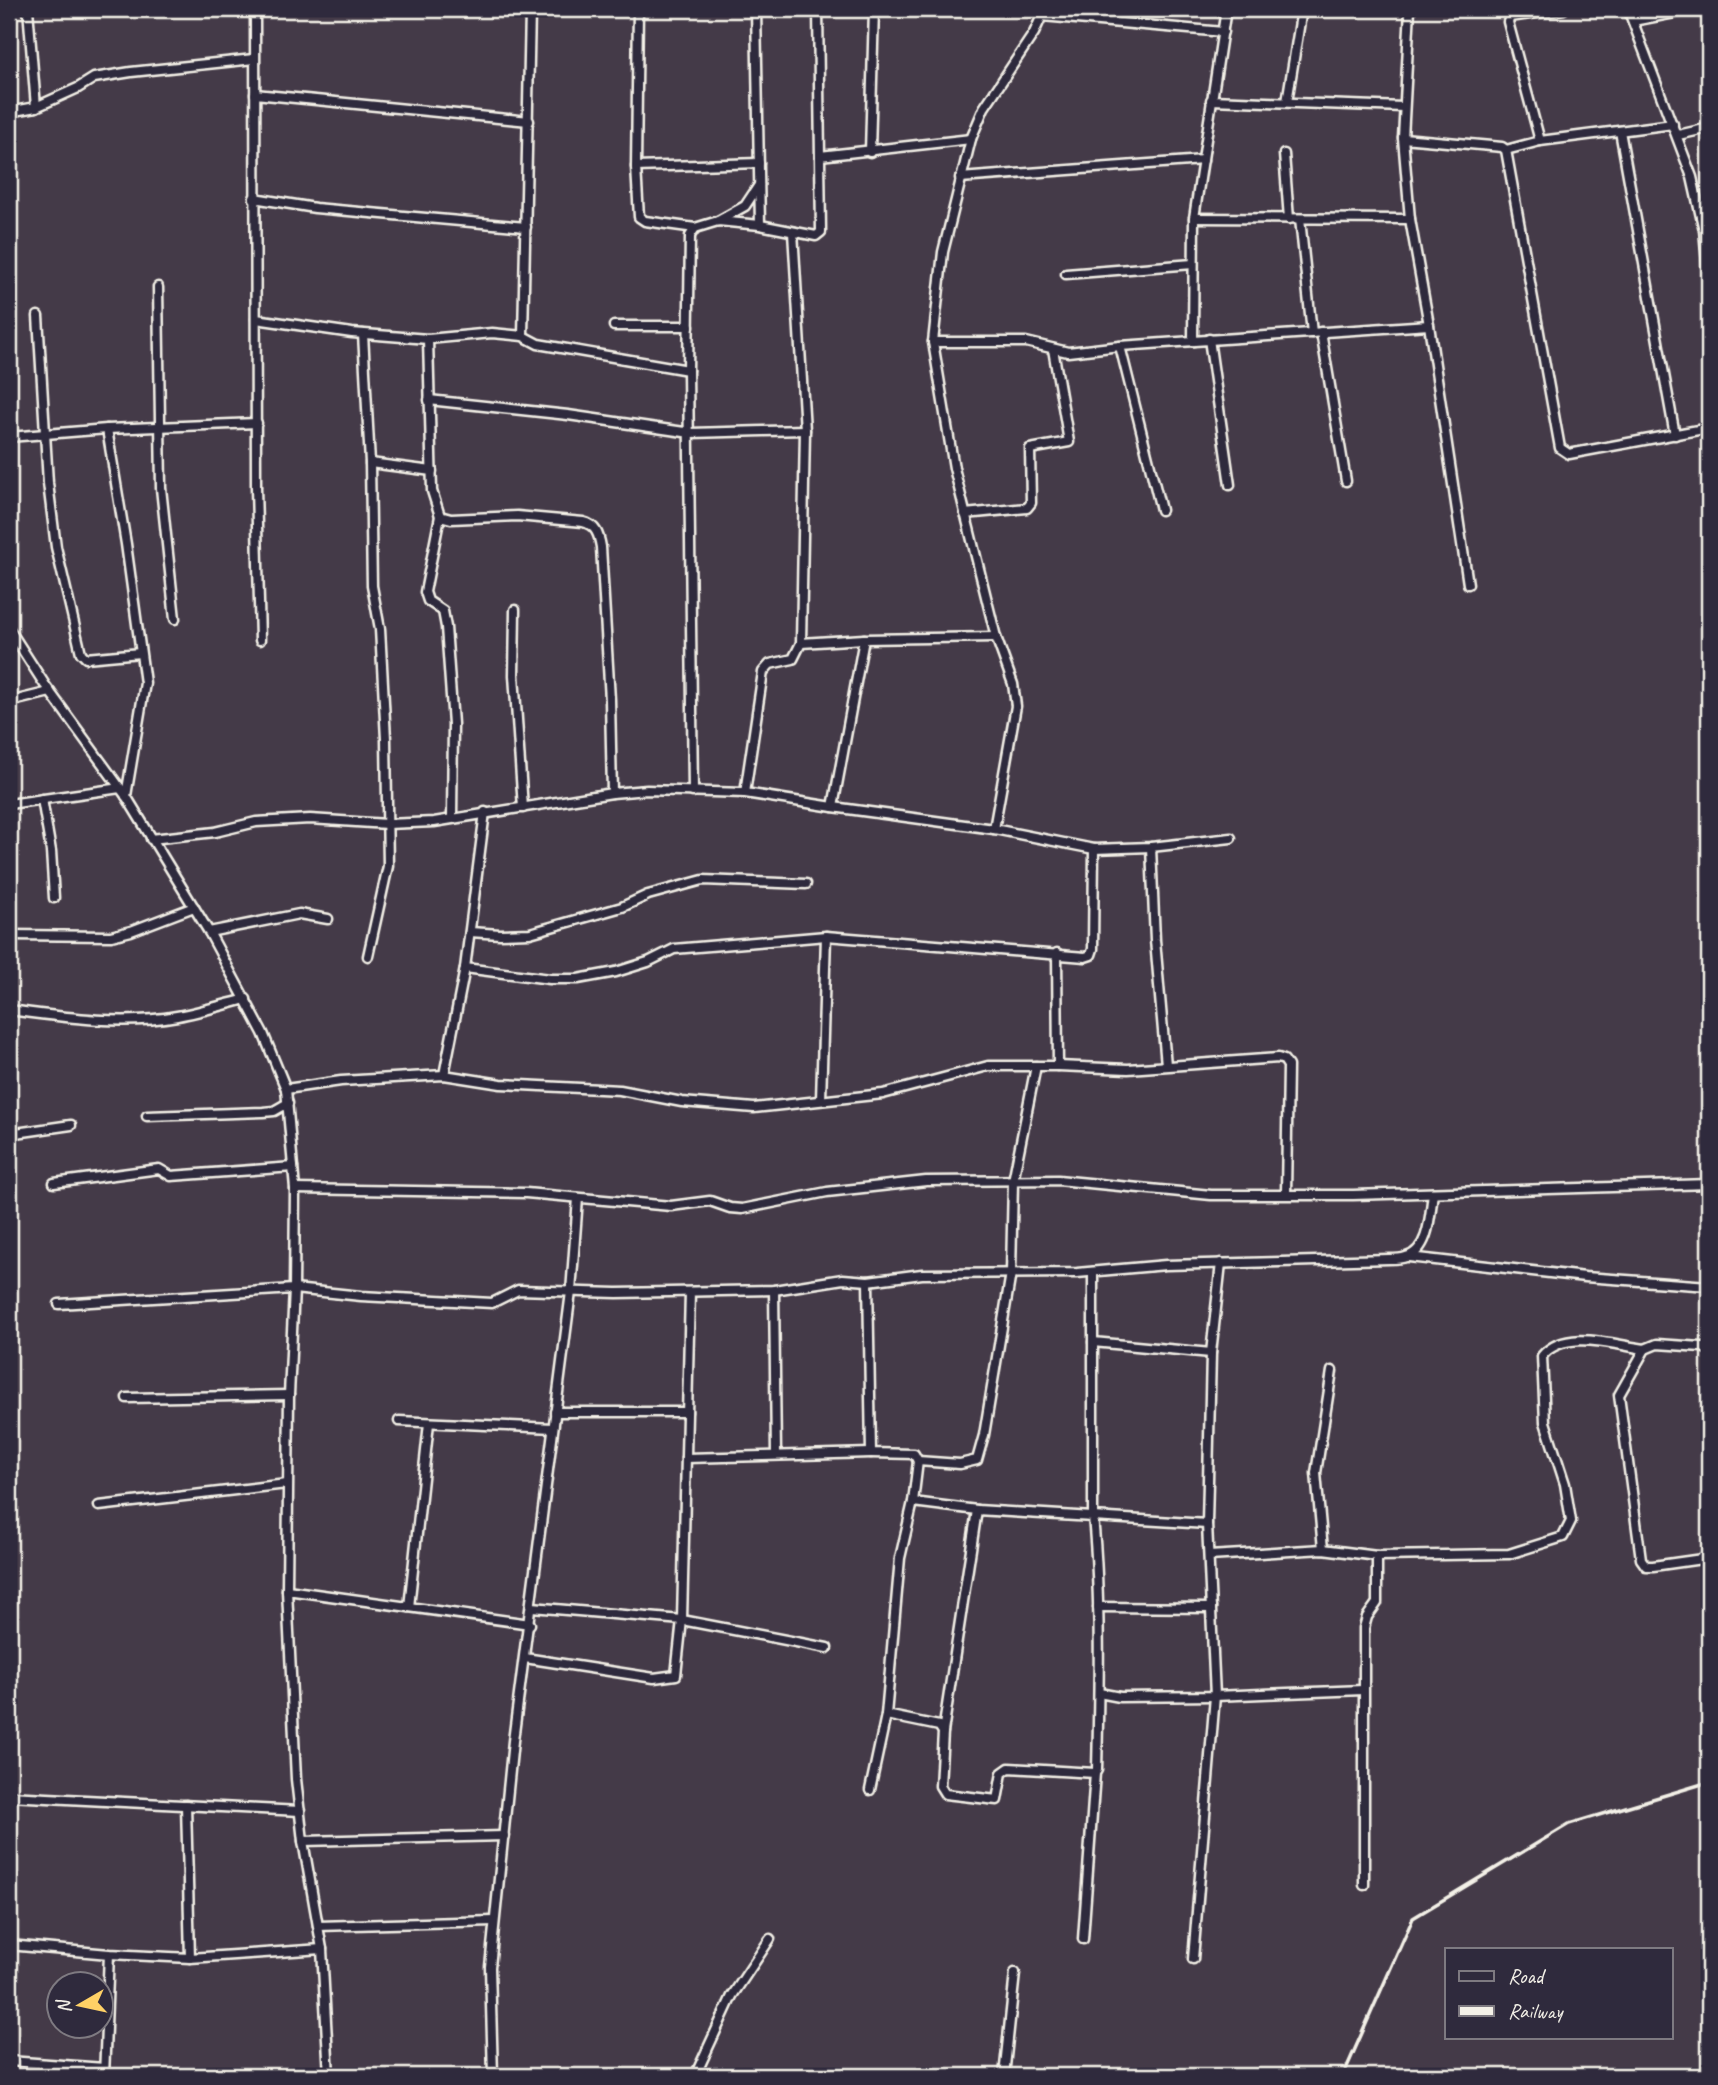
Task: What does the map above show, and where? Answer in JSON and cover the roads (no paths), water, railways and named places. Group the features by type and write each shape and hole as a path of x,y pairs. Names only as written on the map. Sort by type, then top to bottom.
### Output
{"street":[{"path":"27,9 36,107"},
{"path":"255,9 254,198 260,640"},
{"path":"512,9 592,9"},
{"path":"638,9 636,167 639,217 645,221 695,228 718,221 745,206 759,185"},
{"path":"755,9 760,225"},
{"path":"718,221 760,225 816,236 821,232 818,9"},
{"path":"870,152 874,9"},
{"path":"1113,22 1115,9"},
{"path":"1193,341 1194,218 1226,9"},
{"path":"1287,103 1302,9"},
{"path":"1410,9 1403,107 1410,219 1429,325 1468,584"},
{"path":"1539,141 1508,22 1510,17 1564,9"},
{"path":"1628,9 1692,177 1707,230 1709,285"},
{"path":"1633,21 1695,9"},
{"path":"523,336 530,11"},
{"path":"994,829 1016,706 1013,684 996,638 954,468 933,342 943,252 971,139 984,108 1034,33 1043,12 1113,22 1223,32"},
{"path":"9,112 36,107 94,78 143,70 254,59"},
{"path":"255,94 529,121"},
{"path":"1211,100 1403,107"},
{"path":"1403,138 1502,147 1506,150 1539,141 1673,124"},
{"path":"1678,135 1709,128"},
{"path":"1620,131 1675,435"},
{"path":"820,156 971,139"},
{"path":"1506,150 1560,448 1569,454 1709,428"},
{"path":"1284,154 1289,219"},
{"path":"960,178 1203,160"},
{"path":"636,167 759,163"},
{"path":"254,198 315,208 526,227"},
{"path":"1194,218 1410,219"},
{"path":"1300,219 1316,333 1346,481"},
{"path":"692,792 691,433 688,370 690,236 695,228"},
{"path":"745,793 763,672 770,664 793,659 801,643 806,430 793,232"},
{"path":"1066,274 1193,264"},
{"path":"158,287 161,488 175,618"},
{"path":"38,316 45,435 56,547 81,653 86,658 140,653"},
{"path":"256,319 363,334 429,339 492,334 523,336 538,344 688,370"},
{"path":"933,342 1026,342 1068,352 1209,339 1429,325"},
{"path":"614,326 689,326"},
{"path":"363,334 370,463 372,586 380,629 386,739 388,866 368,956"},
{"path":"429,339 432,491 440,516 425,592 428,601 443,611 446,627 453,724 452,818"},
{"path":"1209,339 1230,485"},
{"path":"1120,346 1161,510"},
{"path":"965,514 1030,506 1030,450 1069,442 1053,349"},
{"path":"429,400 568,415 691,433 806,430"},
{"path":"9,437 107,429 257,423"},
{"path":"107,429 145,683 126,796"},
{"path":"370,463 432,471"},
{"path":"440,516 451,519 516,516 590,523 595,528 601,547 610,700 612,793"},
{"path":"515,610 514,675 523,808"},
{"path":"9,629 50,692 126,796 194,907 246,999 286,1089 295,1189 287,1590 300,1811 322,1949 329,2076"},
{"path":"801,643 864,639 996,638"},
{"path":"833,807 864,639"},
{"path":"9,702 50,692"},
{"path":"9,804 120,788"},
{"path":"151,839 215,832 256,822 310,819 387,824 434,822 485,812 647,790 745,793 994,829 1094,849 1151,847 1231,838"},
{"path":"42,799 51,851 54,898"},
{"path":"444,1075 465,968 485,812"},
{"path":"1151,847 1154,940 1166,1065"},
{"path":"465,968 550,979 578,979 617,972 648,962 674,949 826,936 1085,957 1091,955 1093,949 1094,849"},
{"path":"470,932 530,933 703,880 806,884"},
{"path":"9,935 111,936 194,907"},
{"path":"209,932 299,914 328,919"},
{"path":"821,1100 826,936"},
{"path":"1056,953 1058,1066"},
{"path":"9,1010 79,1019 135,1018 175,1016 246,999"},
{"path":"286,1089 341,1081 444,1075 501,1084 620,1090 682,1102 754,1108 896,1091 988,1066 1128,1069 1278,1058 1284,1060 1288,1066 1286,1194"},
{"path":"918,1461 960,1464 977,1460 984,1435 1011,1273 1013,1181 1036,1066"},
{"path":"147,1116 275,1111 288,1103"},
{"path":"9,1134 71,1125"},
{"path":"54,1183 159,1169 171,1176 293,1167"},
{"path":"295,1189 444,1190 671,1206 710,1201 742,1209 827,1192 908,1182 1058,1180 1196,1194 1433,1193 1709,1184"},
{"path":"1409,1257 1420,1248 1426,1233 1433,1193"},
{"path":"493,2076 490,1967 571,1292 578,1198"},
{"path":"59,1304 294,1289 374,1297 492,1303 518,1290 774,1290 843,1279 868,1281 922,1274 1093,1272 1166,1265 1409,1257 1585,1277 1709,1286"},
{"path":"1194,1959 1215,1696 1207,1524 1211,1353 1221,1263"},
{"path":"1083,1939 1097,1770 1099,1693 1093,1517 1093,1272"},
{"path":"868,1281 871,1453"},
{"path":"774,1290 776,1454"},
{"path":"525,1658 654,1678 676,1675 682,1620 690,1292"},
{"path":"1209,1556 1324,1549 1377,1556 1509,1555 1563,1537 1571,1521 1565,1484 1545,1422 1542,1356 1550,1346 1575,1340 1645,1349 1657,1344 1702,1346 1709,1350"},
{"path":"1093,1342 1211,1353"},
{"path":"1645,1349 1619,1395 1641,1559 1646,1566 1653,1566 1709,1558"},
{"path":"1324,1549 1316,1473 1332,1371"},
{"path":"127,1398 289,1395"},
{"path":"555,1412 687,1412"},
{"path":"399,1422 553,1428"},
{"path":"409,1607 429,1423"},
{"path":"686,1458 776,1454 915,1454 918,1461 913,1502 900,1558 886,1715 870,1790"},
{"path":"99,1506 288,1484"},
{"path":"913,1502 977,1510 1207,1524"},
{"path":"977,1510 943,1731 940,1786 945,1794 997,1800 1002,1773 1009,1768 1095,1773"},
{"path":"1364,1885 1364,1628 1367,1617 1377,1603 1377,1556"},
{"path":"287,1590 530,1624"},
{"path":"532,1607 682,1620 827,1648"},
{"path":"1098,1607 1211,1608"},
{"path":"1099,1693 1120,1698 1363,1690"},
{"path":"886,1715 932,1723 943,1731"},
{"path":"9,1796 300,1811"},
{"path":"186,1805 190,1958"},
{"path":"303,1841 504,1836"},
{"path":"318,1926 495,1921"},
{"path":"695,2076 733,1996 770,1939"},
{"path":"9,1945 190,1958 322,1949"},
{"path":"9,2061 104,2072 110,1954"},
{"path":"1004,2076 1015,1973"}],"railway":[{"path":"1343,2076 1413,1918 1569,1824 1709,1782"}]}
